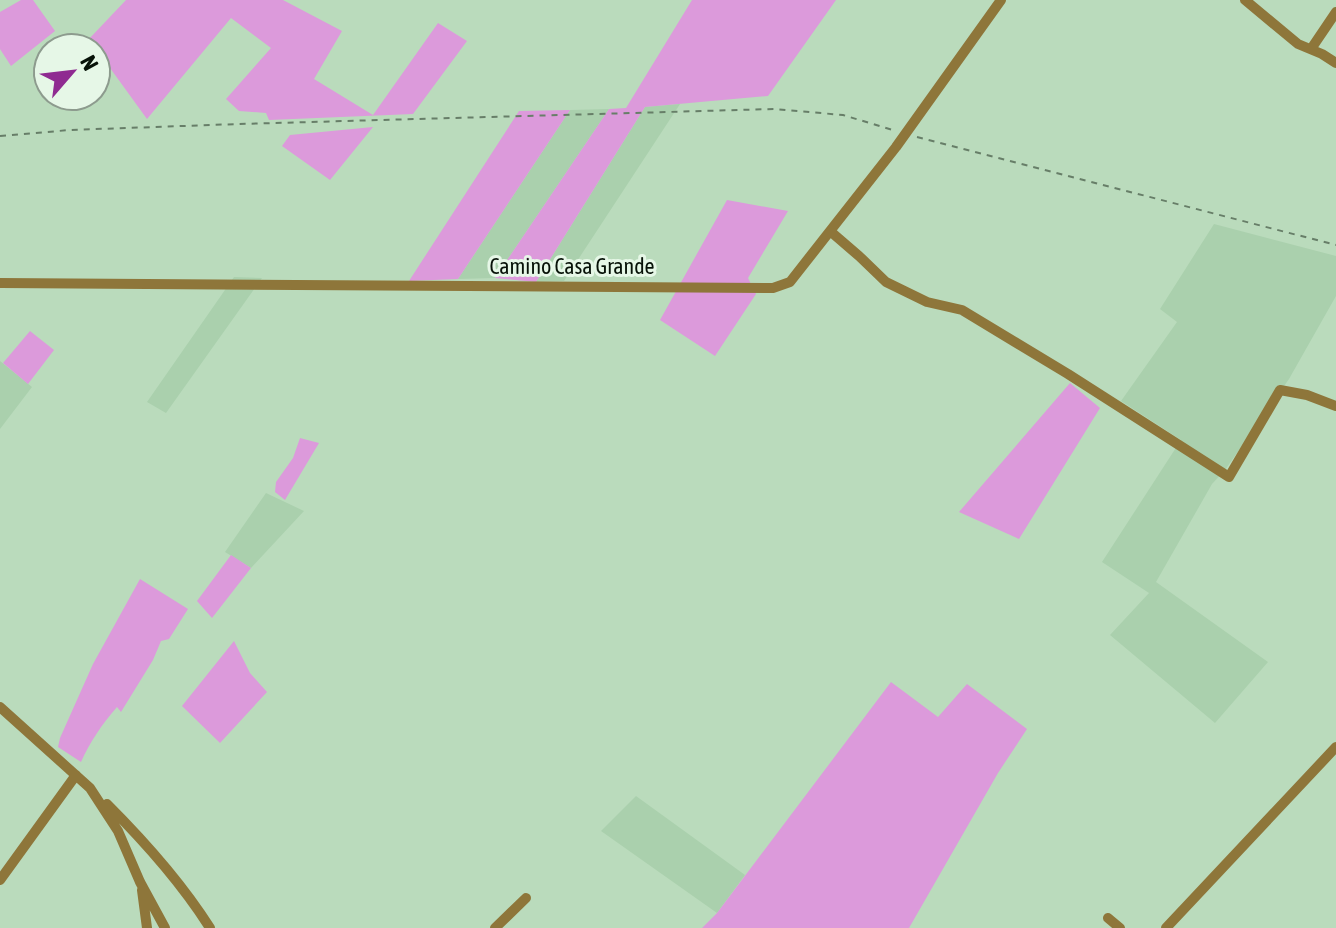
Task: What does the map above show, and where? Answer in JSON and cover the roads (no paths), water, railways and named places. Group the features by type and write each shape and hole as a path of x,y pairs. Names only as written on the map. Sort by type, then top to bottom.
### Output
{"street":[{"name":"Camino Casa Grande","path":"0,283 773,288 790,282 905,133 1001,0"},
{"path":"1245,0 1298,44 1336,63"},
{"path":"1311,49 1336,12"},
{"path":"830,231 886,282 927,302 962,310 1229,477 1280,390 1307,395 1336,406"},
{"path":"0,707 142,839 178,882 210,928"},
{"path":"1166,928 1336,747"},
{"path":"0,880 76,775"},
{"path":"90,788 118,831 140,882 165,928"},
{"path":"140,882 147,928"},
{"path":"495,928 526,898"},
{"path":"1108,918 1120,928"}]}
